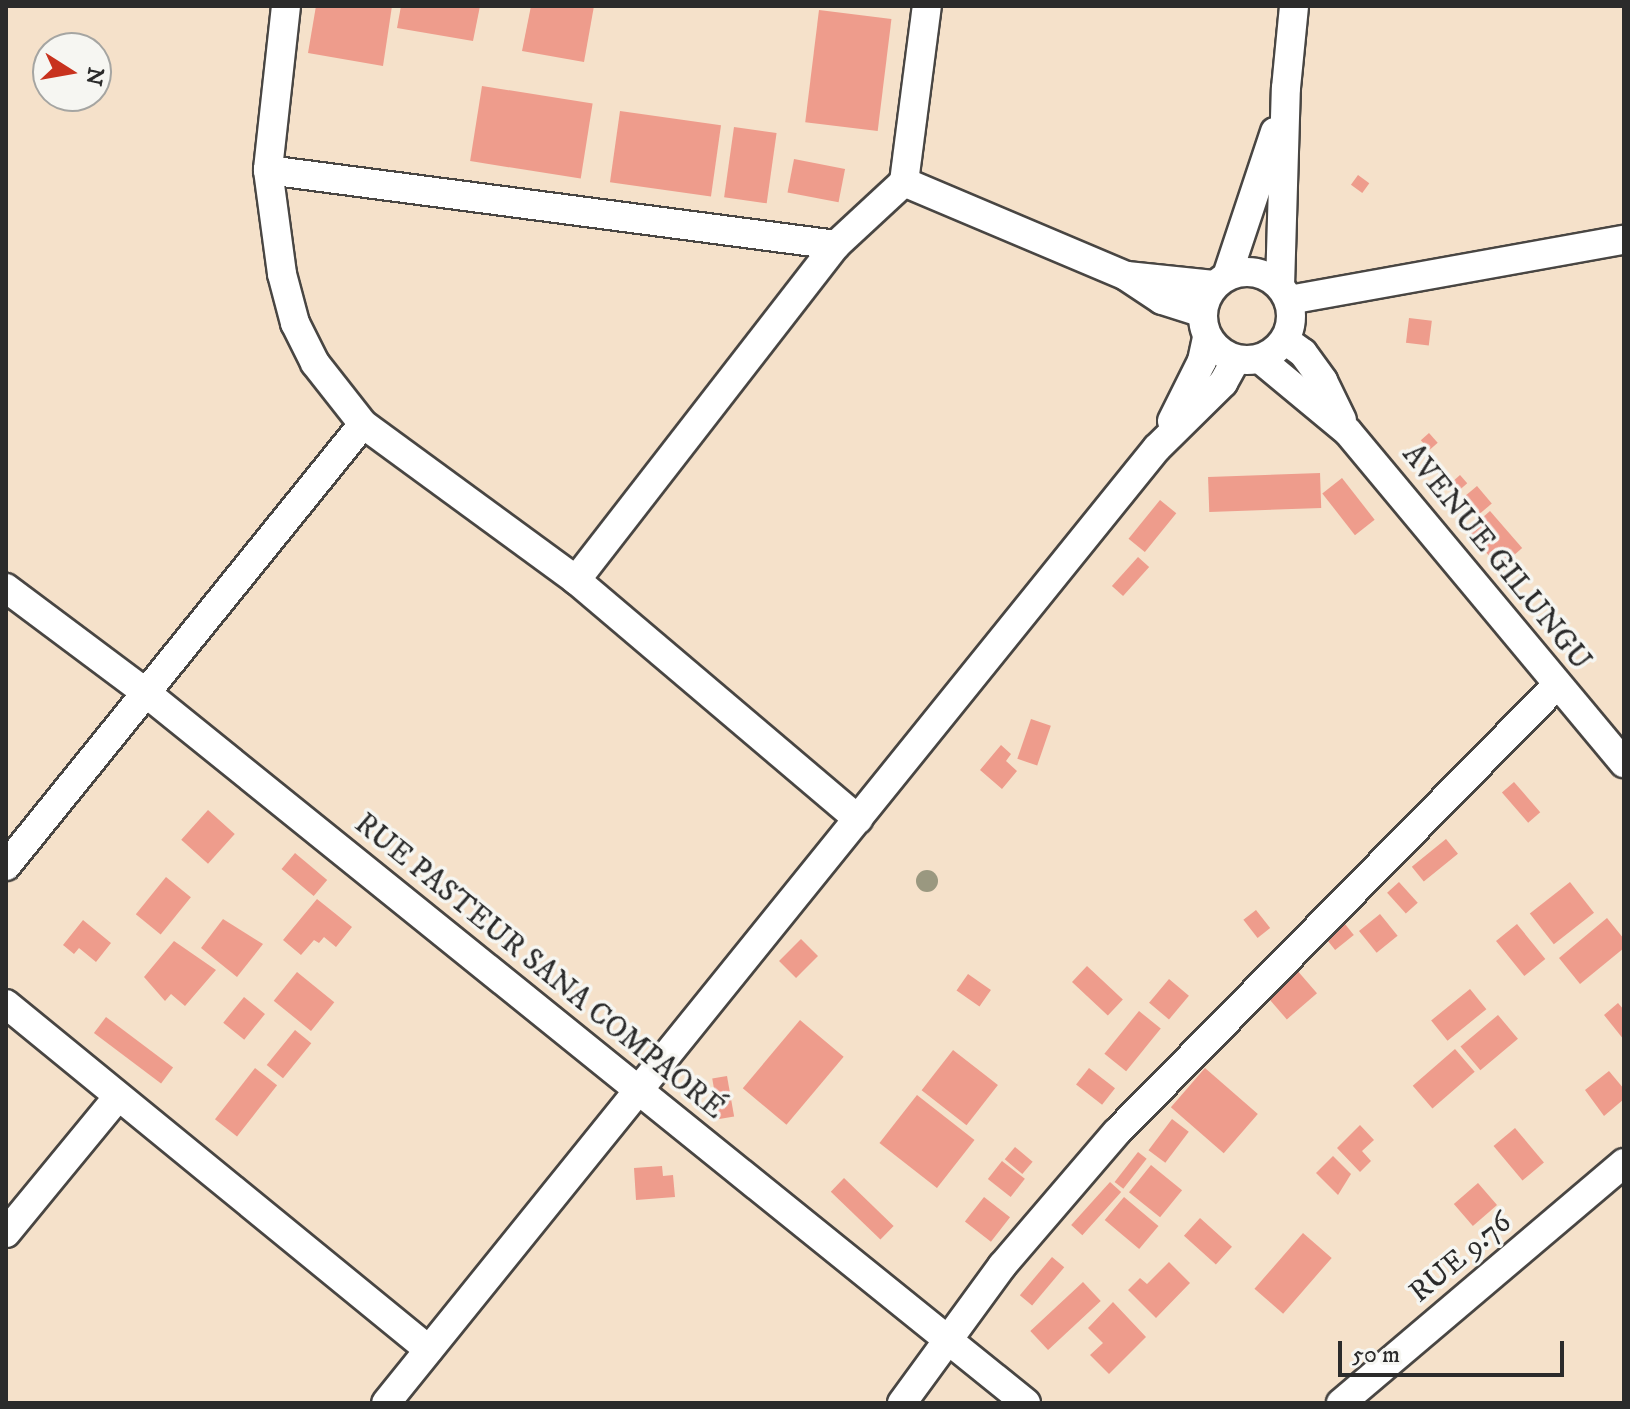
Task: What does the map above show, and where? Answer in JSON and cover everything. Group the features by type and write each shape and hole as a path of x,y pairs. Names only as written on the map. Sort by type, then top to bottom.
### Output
{"street":[{"path":"286,6 268,170 282,274 295,323 315,363 363,424 576,580 858,819"},
{"path":"576,580 836,245 904,182 927,6"},
{"path":"386,1403 1157,448 1248,359 1285,340 1292,319 1284,293 1286,88 1294,6"},
{"path":"1157,448 1198,370 1205,325 1286,88"},
{"path":"268,170 836,245"},
{"path":"904,182 1126,276 1205,325 1348,432"},
{"path":"1284,293 1624,240"},
{"path":"1126,276 1221,281 1264,275 1284,293"},
{"path":"1285,340 1303,353 1323,381 1348,432"},
{"path":"6,866 363,424"},
{"name":"AVENUE GILUNGU","path":"1348,432 1556,686 1624,763"},
{"name":"RUE PASTEUR SANA COMPAORÉ","path":"6,588 145,692 1026,1403"},
{"path":"902,1403 1002,1266 1117,1132 1556,686"},
{"path":"6,1004 117,1098 429,1350"},
{"path":"8,1227 117,1098"},
{"name":"RUE 9.76","path":"1341,1403 1624,1163"}],"building":[{"path":"316,6 392,6 383,66 308,53"},
{"path":"401,6 480,6 473,41 397,28"},
{"path":"531,6 594,6 584,62 522,51"},
{"path":"819,10 891,19 878,131 805,122"},
{"path":"482,86 593,104 581,179 470,161"},
{"path":"620,111 721,125 711,196 610,182"},
{"path":"734,127 777,133 767,203 724,197"},
{"path":"794,159 845,169 839,202 788,192"},
{"path":"1358,175 1369,183 1362,193 1351,185"},
{"path":"1409,318 1432,321 1429,346 1406,343"},
{"path":"1429,433 1438,443 1430,450 1421,440"},
{"path":"1320,473 1321,508 1209,512 1208,477"},
{"path":"1460,475 1467,483 1460,489 1453,481"},
{"path":"1342,478 1375,520 1355,535 1322,493"},
{"path":"1477,486 1492,504 1476,517 1461,499"},
{"path":"1160,500 1176,513 1145,552 1129,539"},
{"path":"1490,511 1522,548 1500,568 1467,531"},
{"path":"1138,557 1149,567 1123,596 1112,586"},
{"path":"1031,719 1051,726 1037,766 1017,759"},
{"path":"1001,745 1011,754 1006,761 1017,771 1002,789 980,770"},
{"path":"1514,782 1540,812 1528,823 1502,792"},
{"path":"208,810 235,834 208,864 181,840"},
{"path":"1446,839 1458,854 1424,881 1412,867"},
{"path":"295,853 327,880 314,896 282,869"},
{"path":"166,877 191,897 161,934 136,914"},
{"path":"1399,882 1418,903 1406,914 1387,893"},
{"path":"1570,882 1594,913 1554,944 1530,913"},
{"path":"317,899 352,927 336,947 324,937 319,943 314,940 301,955 283,940"},
{"path":"1256,910 1270,928 1258,938 1243,920"},
{"path":"1380,914 1398,936 1377,953 1359,931"},
{"path":"1607,918 1624,939 1624,948 1580,984 1559,958"},
{"path":"223,919 263,944 237,977 201,948"},
{"path":"83,920 111,943 96,962 79,948 74,954 63,945"},
{"path":"1345,924 1354,935 1335,950 1326,939"},
{"path":"1517,924 1545,959 1524,976 1496,941"},
{"path":"801,939 818,956 796,978 779,961"},
{"path":"174,941 216,970 185,1006 171,994 165,1001 144,977"},
{"path":"1087,966 1123,999 1108,1016 1072,982"},
{"path":"1296,969 1317,993 1287,1019 1266,995"},
{"path":"297,972 334,1002 311,1031 274,1001"},
{"path":"968,974 991,990 979,1006 957,990"},
{"path":"1169,979 1189,996 1169,1019 1149,1003"},
{"path":"1470,989 1486,1009 1448,1041 1431,1020"},
{"path":"244,997 265,1014 244,1040 223,1023"},
{"path":"1618,1003 1624,1010 1624,1040 1604,1015"},
{"path":"1139,1011 1161,1029 1126,1071 1104,1054"},
{"path":"1498,1015 1518,1039 1480,1070 1460,1046"},
{"path":"106,1017 173,1068 161,1084 94,1033"},
{"path":"800,1020 844,1057 786,1125 743,1088"},
{"path":"295,1030 311,1043 283,1078 267,1065"},
{"path":"1455,1049 1475,1072 1432,1108 1413,1086"},
{"path":"953,1050 998,1085 967,1125 922,1090"},
{"path":"255,1068 277,1085 237,1136 215,1119"},
{"path":"1089,1068 1115,1088 1102,1105 1076,1085"},
{"path":"1205,1068 1258,1114 1224,1153 1171,1107"},
{"path":"1609,1071 1624,1089 1624,1099 1604,1116 1585,1090"},
{"path":"727,1076 734,1116 719,1119 712,1079"},
{"path":"917,1095 975,1140 937,1188 879,1143"},
{"path":"1172,1119 1189,1132 1165,1163 1149,1150"},
{"path":"1360,1125 1374,1140 1362,1151 1371,1161 1360,1172 1337,1148"},
{"path":"1515,1128 1544,1162 1522,1180 1494,1146"},
{"path":"1015,1147 1033,1162 1022,1174 1005,1159"},
{"path":"1138,1152 1147,1159 1123,1189 1115,1182"},
{"path":"1333,1156 1351,1174 1338,1195 1316,1173"},
{"path":"1002,1161 1025,1179 1011,1197 988,1179"},
{"path":"1151,1165 1182,1190 1160,1217 1129,1192"},
{"path":"662,1166 663,1176 673,1175 675,1197 636,1200 634,1168"},
{"path":"844,1178 894,1226 880,1240 831,1192"},
{"path":"1110,1182 1121,1192 1082,1235 1071,1225"},
{"path":"1478,1183 1497,1205 1473,1226 1454,1204"},
{"path":"984,1197 1010,1217 991,1242 965,1221"},
{"path":"1124,1197 1158,1226 1139,1249 1105,1220"},
{"path":"1200,1218 1232,1247 1216,1265 1184,1236"},
{"path":"1303,1233 1332,1258 1283,1314 1254,1289"},
{"path":"1052,1257 1064,1267 1032,1306 1020,1295"},
{"path":"1169,1262 1190,1283 1156,1318 1128,1290 1140,1278 1147,1284"},
{"path":"1083,1282 1101,1301 1048,1350 1030,1331"},
{"path":"1113,1302 1146,1337 1109,1374 1090,1355 1103,1343 1088,1328"}]}
